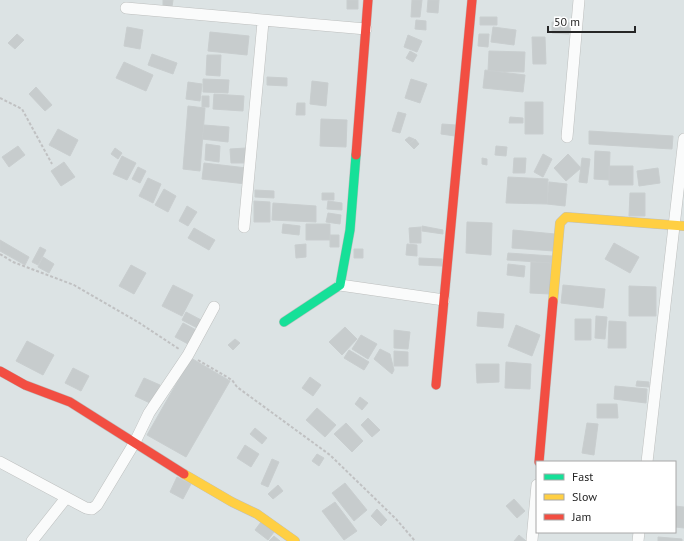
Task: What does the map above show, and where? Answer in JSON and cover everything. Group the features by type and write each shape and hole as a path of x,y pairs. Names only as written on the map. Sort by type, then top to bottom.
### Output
{"street":[{"path":"340,285 350,230 368,0"},
{"path":"436,385 472,0"},
{"path":"567,137 579,0"},
{"path":"126,8 263,22 366,29"},
{"path":"244,227 263,22"},
{"path":"647,461 679,225 684,139"},
{"path":"539,461 560,223 566,217 679,225"},
{"path":"284,322 340,285 444,300"},
{"path":"0,462 86,508 92,509 98,505 135,442 149,413 188,355 214,307"},
{"path":"0,371 25,385 70,402 135,442 160,460 232,502 257,514 295,541"},
{"path":"532,540 536,496"},
{"path":"32,541 66,498"}],"path":[{"path":"0,98 22,109 52,164"},
{"path":"0,254 13,262 74,285 138,322 188,355 232,380 237,388 330,455 396,519 416,541"}],"building":[{"path":"163,0 173,0 172,7 163,7"},
{"path":"347,0 358,0 358,9 347,9"},
{"path":"412,0 422,0 420,17 411,17"},
{"path":"428,0 439,0 438,13 427,12"},
{"path":"480,17 497,17 497,25 480,25"},
{"path":"416,20 426,21 426,30 415,29"},
{"path":"552,22 570,23 569,34 552,33"},
{"path":"127,27 143,30 140,49 124,46"},
{"path":"493,27 516,30 514,45 491,42"},
{"path":"210,32 249,36 247,55 208,51"},
{"path":"17,34 24,40 15,49 8,43"},
{"path":"479,34 489,34 488,47 478,46"},
{"path":"408,35 422,41 417,52 404,47"},
{"path":"532,37 545,37 546,64 533,64"},
{"path":"410,51 417,55 413,62 406,58"},
{"path":"489,51 525,52 524,72 488,71"},
{"path":"152,54 177,63 173,74 148,65"},
{"path":"207,55 221,55 220,76 206,75"},
{"path":"124,62 153,75 146,91 116,78"},
{"path":"485,70 525,75 523,92 483,88"},
{"path":"267,77 287,78 287,86 267,85"},
{"path":"203,79 229,80 228,93 203,92"},
{"path":"411,79 427,84 420,103 405,98"},
{"path":"312,81 328,83 326,106 310,104"},
{"path":"188,82 202,84 200,101 186,99"},
{"path":"36,87 52,105 45,111 29,94"},
{"path":"214,94 244,96 243,111 213,109"},
{"path":"202,96 209,96 209,107 202,107"},
{"path":"525,102 543,102 543,134 525,134"},
{"path":"297,103 305,103 305,115 296,115"},
{"path":"188,106 205,108 200,171 183,169"},
{"path":"398,112 406,114 400,133 392,131"},
{"path":"510,117 523,118 523,123 509,123"},
{"path":"321,119 347,120 346,147 320,146"},
{"path":"442,124 456,125 455,136 441,134"},
{"path":"204,125 229,127 228,142 202,139"},
{"path":"58,129 78,140 70,156 49,145"},
{"path":"589,131 673,136 672,149 589,144"},
{"path":"409,137 414,139 409,144 405,140"},
{"path":"415,139 419,144 414,149 409,144"},
{"path":"206,144 220,146 219,162 205,160"},
{"path":"18,146 25,155 9,167 2,157"},
{"path":"496,146 507,147 506,156 495,155"},
{"path":"115,148 122,153 118,159 111,154"},
{"path":"246,148 247,163 231,163 230,149"},
{"path":"595,151 610,152 609,180 594,179"},
{"path":"543,154 552,159 543,177 534,172"},
{"path":"568,154 581,168 566,181 554,168"},
{"path":"122,156 136,163 127,180 113,174"},
{"path":"482,158 487,159 487,165 482,164"},
{"path":"514,158 526,158 525,173 513,173"},
{"path":"582,158 590,159 587,183 579,182"},
{"path":"64,162 75,177 61,186 51,171"},
{"path":"204,163 247,168 246,184 202,179"},
{"path":"609,166 633,166 633,185 609,185"},
{"path":"138,167 146,171 140,183 132,179"},
{"path":"658,168 660,183 639,186 637,171"},
{"path":"508,177 548,179 547,204 506,203"},
{"path":"148,178 161,184 153,203 139,196"},
{"path":"549,182 567,184 565,206 547,204"},
{"path":"164,189 176,196 168,212 155,205"},
{"path":"255,190 274,191 274,198 255,197"},
{"path":"322,193 334,193 334,200 322,200"},
{"path":"630,193 645,193 645,216 629,216"},
{"path":"254,201 270,202 270,222 254,222"},
{"path":"328,201 342,203 342,210 327,209"},
{"path":"273,203 316,206 316,222 272,220"},
{"path":"187,206 197,212 188,226 179,221"},
{"path":"328,213 341,215 340,224 326,222"},
{"path":"467,222 492,223 491,255 466,253"},
{"path":"283,224 300,226 299,235 282,233"},
{"path":"306,224 330,224 330,240 306,240"},
{"path":"422,226 443,230 443,234 422,231"},
{"path":"421,227 421,243 410,243 409,228"},
{"path":"194,228 215,240 209,250 188,238"},
{"path":"513,230 555,234 554,251 512,248"},
{"path":"330,235 339,235 339,247 330,247"},
{"path":"0,240 29,257 25,265 0,251"},
{"path":"614,243 639,257 630,273 605,259"},
{"path":"306,244 306,257 296,258 295,245"},
{"path":"407,244 417,245 417,256 406,255"},
{"path":"40,247 46,250 38,265 32,262"},
{"path":"354,249 363,249 363,258 354,258"},
{"path":"508,253 552,256 551,263 507,260"},
{"path":"43,257 54,264 49,273 38,267"},
{"path":"419,258 442,259 442,266 419,265"},
{"path":"531,262 551,263 550,294 530,293"},
{"path":"508,264 525,266 524,277 507,275"},
{"path":"131,265 146,273 134,294 119,286"},
{"path":"173,285 193,295 182,316 162,306"},
{"path":"563,285 605,289 603,308 561,303"},
{"path":"629,286 656,287 656,316 629,316"},
{"path":"186,312 205,322 201,330 182,320"},
{"path":"478,312 504,314 503,328 477,326"},
{"path":"596,316 607,317 605,339 595,338"},
{"path":"575,319 591,319 591,340 575,340"},
{"path":"609,321 626,322 626,348 608,348"},
{"path":"183,323 198,331 190,345 175,337"},
{"path":"516,325 540,335 532,356 508,346"},
{"path":"345,327 357,339 342,355 329,342"},
{"path":"394,330 410,332 408,349 394,348"},
{"path":"361,335 377,344 368,359 352,349"},
{"path":"235,339 240,343 233,350 228,345"},
{"path":"27,341 54,355 43,375 16,361"},
{"path":"380,349 390,354 394,370 392,374 374,359"},
{"path":"349,350 369,362 364,370 344,358"},
{"path":"394,351 408,352 408,366 394,366"},
{"path":"191,358 230,381 186,457 147,435"},
{"path":"506,362 531,364 530,389 505,388"},
{"path":"476,364 499,364 499,382 477,383"},
{"path":"73,368 89,376 81,391 65,383"},
{"path":"310,377 321,385 313,396 302,388"},
{"path":"144,378 160,385 152,404 135,396"},
{"path":"637,381 649,382 649,387 636,386"},
{"path":"615,386 647,389 646,403 614,399"},
{"path":"360,397 368,403 362,410 355,404"},
{"path":"597,404 617,404 618,418 597,418"},
{"path":"317,408 336,425 325,437 306,420"},
{"path":"368,418 380,430 372,437 361,425"},
{"path":"346,423 363,441 352,452 334,434"},
{"path":"587,423 598,424 594,455 582,453"},
{"path":"255,428 267,438 262,444 250,434"},
{"path":"245,445 259,454 251,467 237,458"},
{"path":"317,454 324,458 319,466 312,461"},
{"path":"272,459 279,462 268,487 261,484"},
{"path":"177,477 191,484 183,499 170,492"},
{"path":"345,483 367,510 354,521 332,493"},
{"path":"278,485 283,491 273,499 268,494"},
{"path":"514,499 525,511 517,518 506,506"},
{"path":"335,502 357,531 344,540 322,511"},
{"path":"676,506 684,507 684,528 676,527"},
{"path":"377,509 387,520 381,526 371,516"},
{"path":"261,522 274,532 268,540 255,530"},
{"path":"519,535 526,541 514,541"},
{"path":"274,536 280,541 269,541"},
{"path":"658,537 682,539 682,541 658,541"}],"traffic: fast":[{"path":"284,322 340,285 350,230 356,155"}],"traffic: slow":[{"path":"553,301 560,223 566,217 684,226"},
{"path":"184,474 232,502 257,514 295,541"}],"traffic: jam":[{"path":"356,155 368,0"},
{"path":"436,385 472,0"},
{"path":"539,461 553,301"},
{"path":"0,371 25,385 70,402 184,474"}]}
